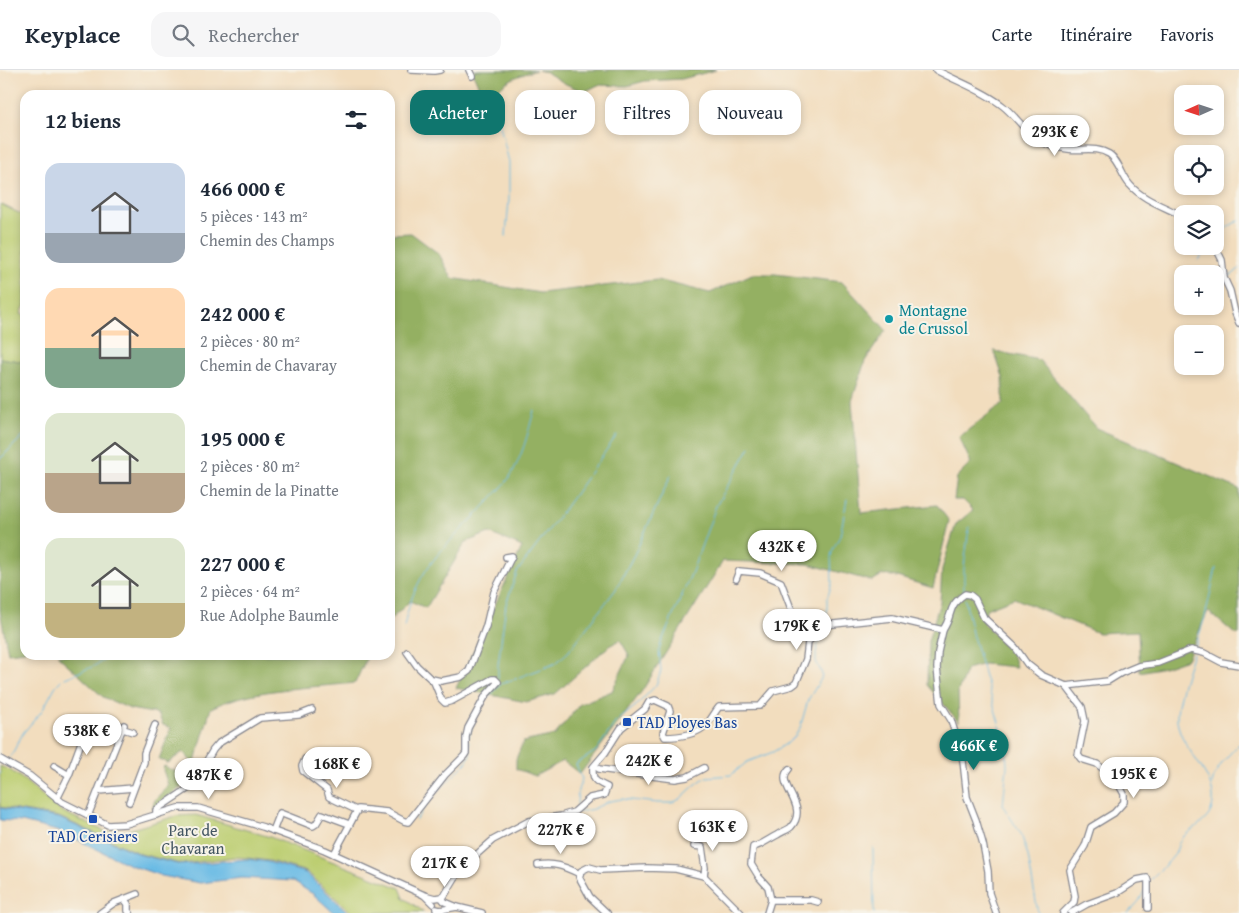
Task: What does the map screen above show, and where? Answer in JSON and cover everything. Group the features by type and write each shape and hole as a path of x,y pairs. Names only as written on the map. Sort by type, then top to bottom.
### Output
{"street":[{"path":"411,70 440,70"},
{"path":"936,70 988,95 1018,119 1031,135 1041,142 1069,149 1090,148 1108,153 1112,156 1134,190 1174,212"},
{"path":"1220,255 1224,278 1230,291 1239,323"},
{"path":"430,679 441,681 461,677 469,671 486,626 494,592 512,556 506,557"},
{"path":"736,579 739,571 760,573 781,582 790,606 802,629 817,632"},
{"path":"996,913 989,892 988,871 982,844 976,820 967,797 963,761 951,720 942,704 937,668 938,652 943,630 950,621 950,611 965,594 975,599 984,618 1015,647 1028,664 1041,675 1066,686 1082,707 1085,720 1078,755 1081,759 1097,764 1107,772 1119,785 1124,794 1124,802 1114,813 1091,827 1084,846 1070,870 1075,896 1074,902 1063,913"},
{"path":"0,760 30,776 57,799 88,816 113,826 126,824 178,808 198,808 273,831 334,854 424,895 440,910 462,869 493,840 529,821 574,812 590,798 604,795 607,787 595,781 593,769 621,728 645,708 649,702 655,700 668,706 670,711 663,733 665,737 675,737 693,732 705,726 719,707 760,706 772,690 792,686 796,683 806,659 808,642 824,625 892,618 943,630"},
{"path":"1066,686 1108,681 1138,666 1158,663 1191,650 1204,653 1221,662 1239,665"},
{"path":"319,761 310,758 305,759 302,766 303,771 327,790 328,797 356,810 387,812 404,822 408,822 445,775 464,756 466,753 468,728 482,699 497,685 497,680 492,679 445,703 441,699 434,682 417,666 407,652"},
{"path":"156,815 156,810 192,786 213,750 219,744 260,718 298,715 312,710"},
{"path":"57,799 69,775 86,729 75,724"},
{"path":"129,802 155,725"},
{"path":"88,816 123,727 133,732"},
{"path":"54,766 69,775"},
{"path":"595,766 599,769 675,779 687,777 704,768"},
{"path":"767,913 770,900 768,887 751,864 753,848 791,827 797,809 795,799 788,790 784,778 789,769"},
{"path":"98,792 134,788"},
{"path":"334,854 356,810"},
{"path":"273,831 280,813 313,826 322,814 349,824"},
{"path":"694,846 702,847 705,868 704,876"},
{"path":"538,865 555,864 570,868 580,874"},
{"path":"607,913 590,897 582,886 579,877 581,870 589,867 600,870 676,869 704,876 741,913"},
{"path":"1071,913 1087,904 1117,893 1137,880 1145,878 1148,881 1148,908"},
{"path":"100,913 114,903 137,894"},
{"path":"125,900 130,913"},
{"path":"770,900 811,900 818,902"},
{"path":"434,906 444,903 482,913"}],"green space":[{"path":"536,70 510,80 498,90 480,90 472,71"},
{"path":"538,70 716,70 682,79 645,81 627,86 598,85 588,90 580,90 546,72"},
{"path":"0,204 20,214 20,361 0,358"},
{"path":"411,233 439,254 452,278 540,293 657,280 710,293 752,274 775,274 842,282 886,330 865,361 852,401 861,513 937,505 949,521 933,588 897,577 882,575 872,581 808,564 723,561 642,691 580,774 563,761 535,776 516,769 516,759 523,742 555,735 580,704 612,691 629,655 620,640 609,646 555,694 526,702 456,688 522,547 489,533 466,542 426,608 410,601 395,615 395,234"},
{"path":"994,351 1039,360 1096,428 1239,489 1239,634 1236,635 1208,611 1187,659 1164,667 1140,672 1138,631 1098,633 1014,598 986,609 984,623 1012,653 1016,667 984,664 967,669 958,691 959,722 927,685 928,641 940,602 942,569 956,524 973,510 963,500 954,500 957,477 971,463 959,437 1003,403 1003,377"},
{"path":"0,358 20,361 20,652 8,653 0,611"},
{"path":"62,660 366,660 355,683 244,696 211,708 189,782 152,808 155,800 168,785 163,770 164,766 185,776 191,772 191,761 183,752 168,763 159,759 171,728 163,725 158,714 130,709 103,697"},
{"name":"Parc de Chavaran","path":"0,766 10,770 24,780 61,811 104,831 118,833 176,816 196,815 270,837 400,888 404,898 424,912 352,913 307,872 270,861 234,857 181,864 141,854 59,817 0,807"}],"water":[{"path":"0,808 59,818 141,855 181,865 247,859 268,862 306,873 349,913 334,913 313,894 292,881 242,878 200,883 162,876 130,865 61,832 22,822 0,820"}],"waterway":[{"path":"502,135 509,162 509,200 506,236"},
{"path":"1224,231 1239,221"},
{"path":"1198,260 1203,255"},
{"path":"1228,276 1239,269"},
{"path":"404,627 409,605 426,571 447,544 499,490 514,470 527,437 534,410"},
{"path":"498,679 506,604 517,572 617,435"},
{"path":"0,459 20,439"},
{"path":"577,804 578,790 582,779 576,764 596,751 615,723 638,704 656,685 661,671 659,651 661,643 692,572 716,506 750,447"},
{"path":"487,699 501,684 556,663 569,651 616,589 636,551 671,475"},
{"path":"827,622 827,599 832,583 831,556 840,536 847,499"},
{"path":"964,591 964,567 969,527"},
{"path":"1195,648 1205,617 1216,568"},
{"path":"965,599 972,633 1006,746 1007,766 1003,806 1021,834 1028,856 1038,913"},
{"path":"579,812 593,809 610,801 622,799 672,803 680,799 706,777 731,775 747,762 773,752 789,742 800,728 808,700 821,679 822,674 816,661 816,653 818,644 827,628"},
{"path":"1151,879 1175,854 1181,839 1202,822 1211,811 1213,799 1207,776 1186,744 1177,720 1180,696 1193,653"},
{"path":"65,678 104,660"},
{"path":"10,758 23,733 42,711 61,680"},
{"path":"469,737 472,726"},
{"path":"416,820 429,800 466,763 470,755 469,741"},
{"path":"1212,784 1219,767 1239,744"},
{"path":"529,824 557,821 573,815"},
{"path":"873,848 874,913"},
{"path":"468,870 473,862"},
{"path":"1128,913 1139,901 1146,888"}],"place":[{"name":"Montagne de Crussol","path":"889,319"},
{"name":"TAD Ployes Bas","path":"627,722"},
{"name":"TAD Cerisiers","path":"93,819"}]}
